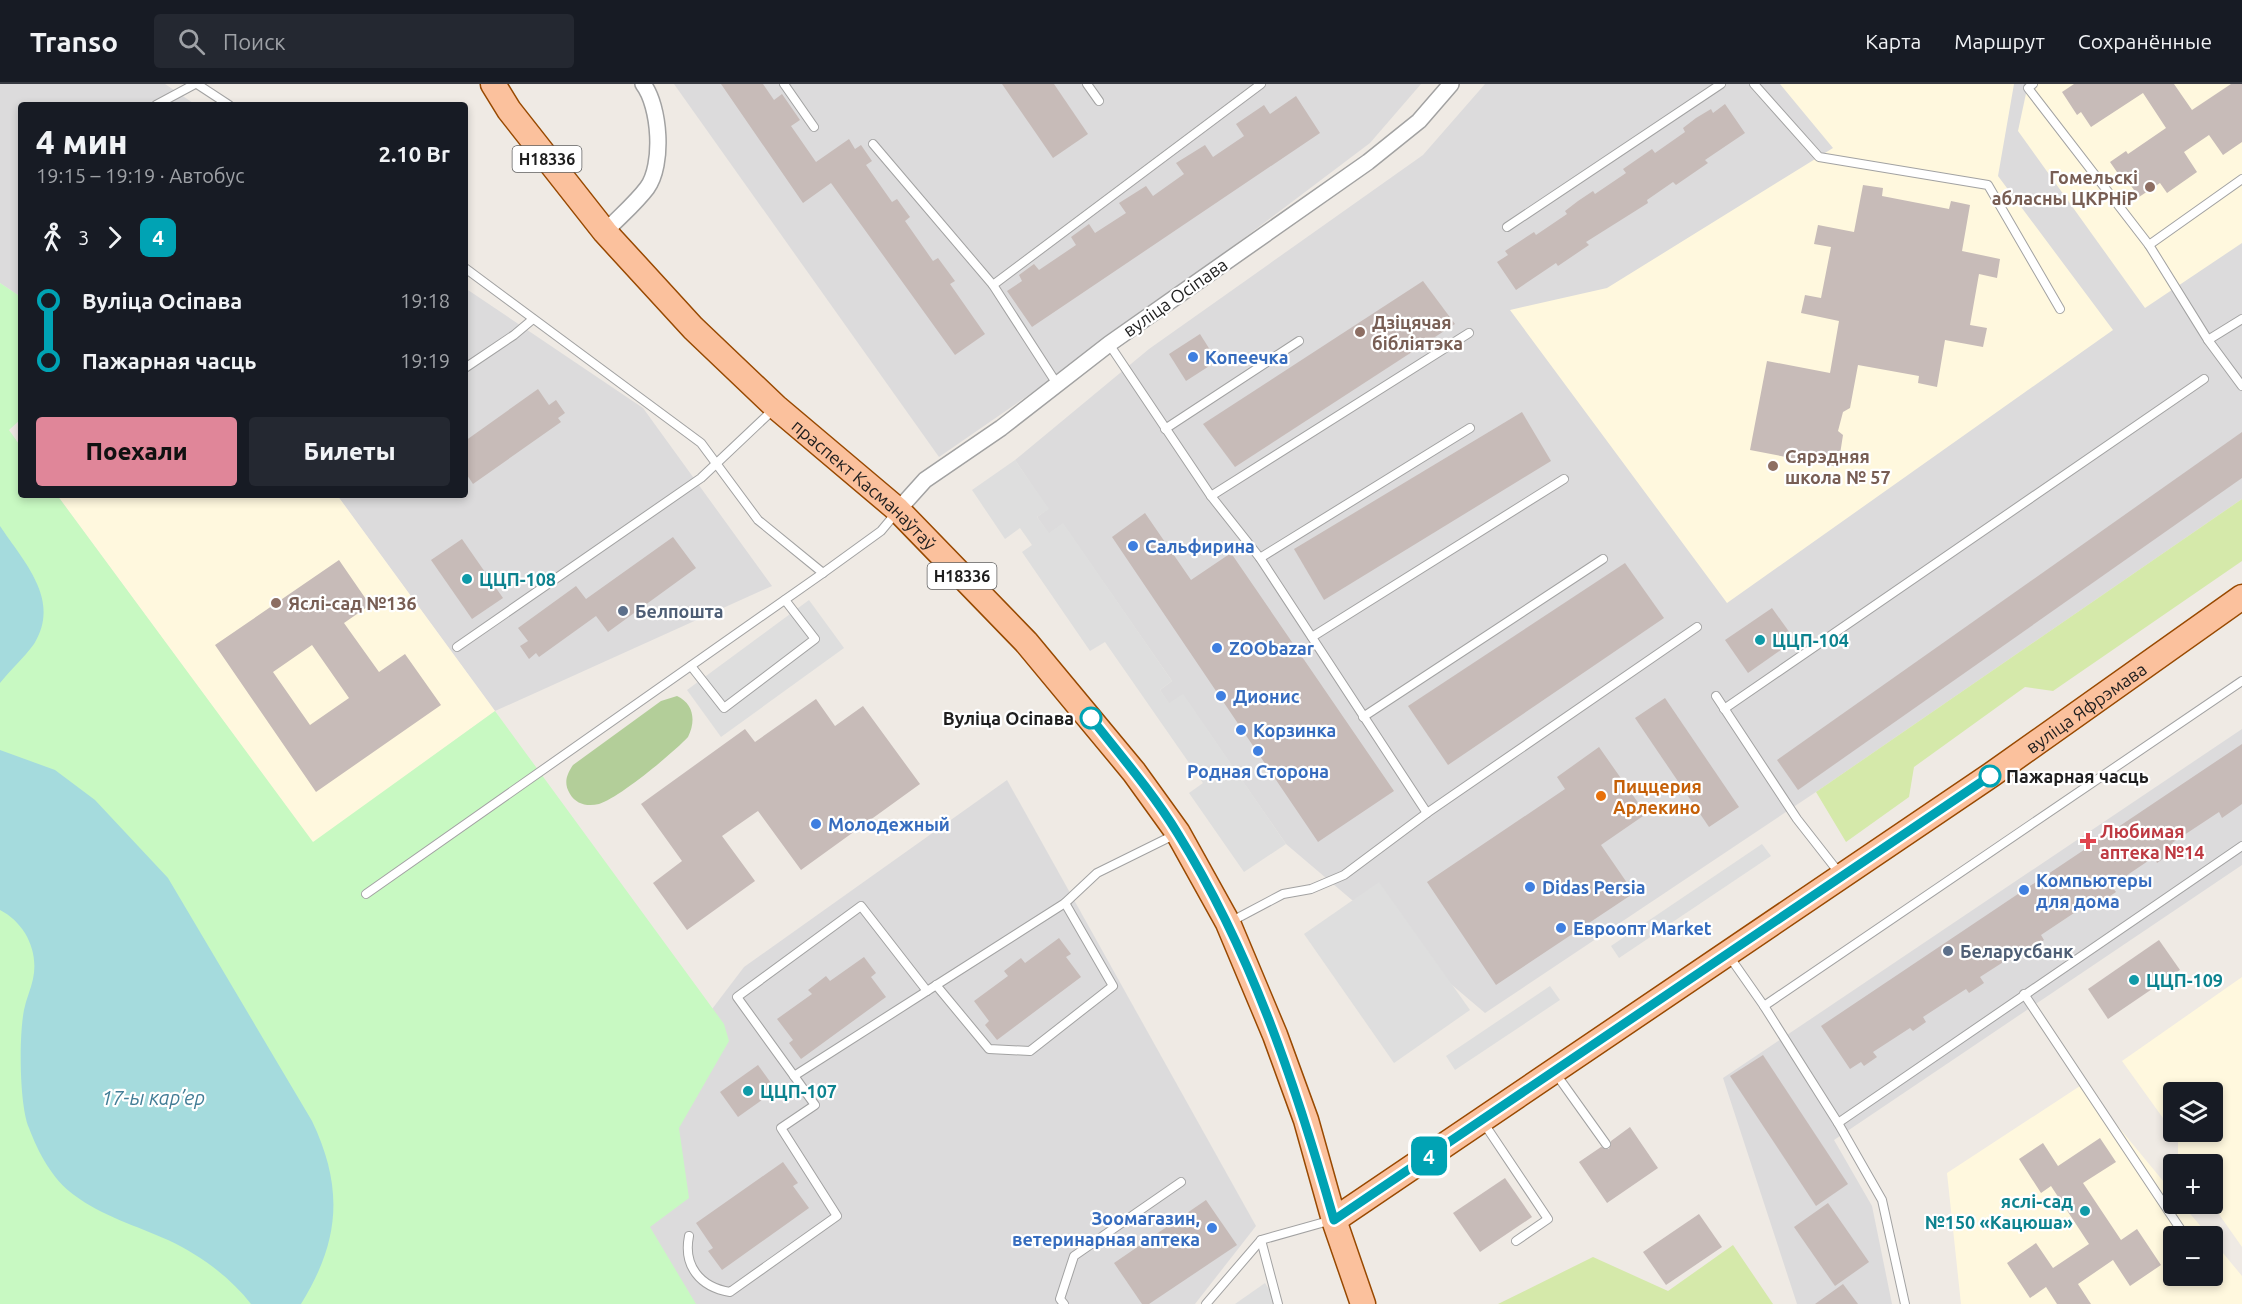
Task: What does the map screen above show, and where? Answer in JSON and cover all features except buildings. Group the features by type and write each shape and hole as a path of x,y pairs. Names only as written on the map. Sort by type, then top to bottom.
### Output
{"main road":[{"name":"праспект Касманаўтаў","path":"493,84 509,110 605,232 693,328 776,407 898,510 1026,642 1088,714 1178,833 1228,923 1275,1035 1298,1098 1334,1220 1363,1304"},
{"name":"вуліца Яфрэмава","path":"1334,1220 2000,769 2242,597"}],"street":[{"path":"605,232 648,186 654,172 658,133 654,109 643,84"},
{"name":"вуліца Осіпава","path":"898,510 925,480 1109,344 1368,162 1419,121 1451,84"}],"lane":[{"path":"162,102 196,84 224,102"},
{"path":"784,84 814,127"},
{"path":"1087,84 1099,101"},
{"path":"993,285 1261,84"},
{"path":"1507,227 1721,84"},
{"path":"1754,84 1820,157 1988,185 2060,309"},
{"path":"2033,84 2028,88 2148,245 2208,340 2242,386"},
{"path":"873,144 993,285 1057,384"},
{"path":"2148,245 2242,179"},
{"path":"468,270 646,399 701,442 758,520 823,573"},
{"path":"468,366 514,335 533,319"},
{"path":"2208,340 2242,319"},
{"path":"1210,496 1469,333"},
{"path":"1165,429 1299,341"},
{"path":"1109,344 1210,496 1260,558 1427,813"},
{"path":"1724,709 2204,379"},
{"path":"457,647 701,478 776,407"},
{"path":"1260,558 1470,428"},
{"path":"1312,637 1564,479"},
{"path":"366,894 823,573 881,531 898,510"},
{"path":"1364,717 1603,559"},
{"path":"691,666 724,708 815,639 785,600"},
{"path":"1228,923 1283,894 1311,889 1344,875 1427,813 1697,627"},
{"path":"1764,1006 2242,681"},
{"path":"1716,696 1797,819 1842,877"},
{"path":"794,1076 1065,903 1096,873 1178,833"},
{"path":"1838,1123 2242,846"},
{"path":"936,985 989,1049 1030,1051 1113,986 1065,903"},
{"path":"689,1236 687,1254 694,1272 709,1287 730,1292 837,1216 781,1128 815,1105 736,997 861,906 927,991"},
{"path":"1728,954 1764,1006 1838,1123 1882,1200 1905,1304"},
{"path":"2024,994 2178,1226"},
{"path":"1555,1072 1606,1144"},
{"path":"1482,1120 1548,1219 1516,1241"},
{"path":"1064,1304 1060,1299 1074,1256 1180,1182"},
{"path":"1206,1304 1261,1240 1334,1220"},
{"path":"1261,1240 1278,1304"}],"shaded area":[{"path":"0,84 165,84 192,102 18,102 18,295 0,283"},
{"path":"674,84 1421,84 1370,143 1110,339 939,457"},
{"path":"1485,84 2242,84 2242,499 1816,792 1485,1013 1286,844 1183,695 1169,704 1160,690 1172,681 1063,524 1049,534 1037,517 1048,509 1015,460 1149,349 1423,155"},
{"name":"Сярэдняя школа № 57","path":"1780,84 2014,84 1998,176 2113,330 1727,603 1510,310 1607,288 1833,148"},
{"name":"Гомельскі абласны ЦКРНіР","path":"2028,84 2242,84 2242,243 2145,308 2018,131"},
{"path":"468,290 643,408 772,586 495,711 339,498 468,498"},
{"path":"1015,460 1049,509 1037,517 1049,533 1063,523 1172,681 1160,690 1169,703 1183,694 1286,844 1244,872 1189,793 1203,783 1105,642 1090,651 1022,552 1032,545 1020,528 1005,539 972,490"},
{"name":"Яслі-сад №136","path":"59,498 339,498 495,711 313,843"},
{"path":"809,600 844,648 721,737 687,690"},
{"path":"2242,729 2242,865 1834,1140 1872,1206 1892,1304 1797,1304 1723,1078"},
{"path":"1007,780 1256,1226 1195,1304 686,1304 603,1162 665,1071 744,967"},
{"path":"1762,844 1771,856 1619,958 1611,946"},
{"path":"1379,882 1470,1010 1394,1063 1304,934"},
{"path":"2242,977 2242,1247 2219,1214 2223,1214 2223,1154 2178,1154 2178,1142 2223,1142 2223,1082 2163,1082 2163,1118 2122,1061"},
{"path":"1550,986 1560,1000 1455,1070 1446,1056"},
{"path":"2083,1084 2163,1181 2163,1214 2190,1214 2201,1226 2163,1226 2163,1286 2223,1286 2223,1253 2242,1276 2242,1304 1961,1304 1947,1173"},
{"path":"1265,1283 1278,1304 1235,1304"}],"green space":[{"path":"0,283 18,295 18,422 9,430 18,443 18,498 59,498 313,842 495,711 724,1024 729,1041 679,1128 689,1198 650,1227 696,1304 0,1304"},
{"path":"2242,499 2242,561 2053,691 2025,687 1914,767 1909,797 1846,842 1816,792"},
{"path":"677,696 683,699 690,708 693,719 691,731 681,744 645,774 608,800 590,805 582,804 572,797 566,782 573,765 661,701"},
{"path":"1733,1245 1773,1304 1498,1304 1593,1257 1668,1291"}],"water":[{"path":"0,526 36,582 42,597 44,612 42,628 34,644 0,683"},
{"name":"17-ы кар’ер","path":"0,750 55,770 95,800 168,878 312,1121 329,1169 333,1192 333,1214 324,1258 301,1304 251,1304 224,1276 192,1253 168,1240 108,1215 74,1195 52,1173 41,1156 26,1117 21,1069 22,1021 33,979 34,958 23,930 17,922 0,910"}],"bus line":[{"name":"4","path":"1091,718 1178,833 1228,923 1275,1035 1306,1120 1334,1220 1990,776"}],"place":[{"name":"Гомельскі абласны ЦКРНіР","path":"2150,187"},
{"name":"Дзіцячая бібліятэка","path":"1360,332"},
{"name":"Копеечка","path":"1193,357"},
{"name":"Сярэдняя школа № 57","path":"1773,466"},
{"name":"Сальфирина","path":"1133,546"},
{"name":"ЦЦП-108","path":"467,579"},
{"name":"Яслі-сад №136","path":"276,603"},
{"name":"Белпошта","path":"623,611"},
{"name":"ЦЦП-104","path":"1760,640"},
{"name":"ZOObazar","path":"1217,648"},
{"name":"Дионис","path":"1221,696"},
{"name":"Вуліца Осіпава","path":"1091,718"},
{"name":"Корзинка","path":"1241,730"},
{"name":"Родная Сторона","path":"1258,751"},
{"name":"Пажарная часць","path":"1990,776"},
{"name":"Пиццерия Арлекино","path":"1601,796"},
{"name":"Молодежный","path":"816,824"},
{"name":"Любимая аптека №14","path":"2088,841"},
{"name":"Didas Persia","path":"1530,887"},
{"name":"Компьютеры для дома","path":"2024,890"},
{"name":"Евроопт Market","path":"1561,928"},
{"name":"Беларусбанк","path":"1948,951"},
{"name":"ЦЦП-109","path":"2134,980"},
{"name":"ЦЦП-107","path":"748,1091"},
{"name":"яслі-сад №150 «Кацюша»","path":"2085,1211"},
{"name":"Зоомагазин, ветеринарная аптека","path":"1212,1228"}]}
